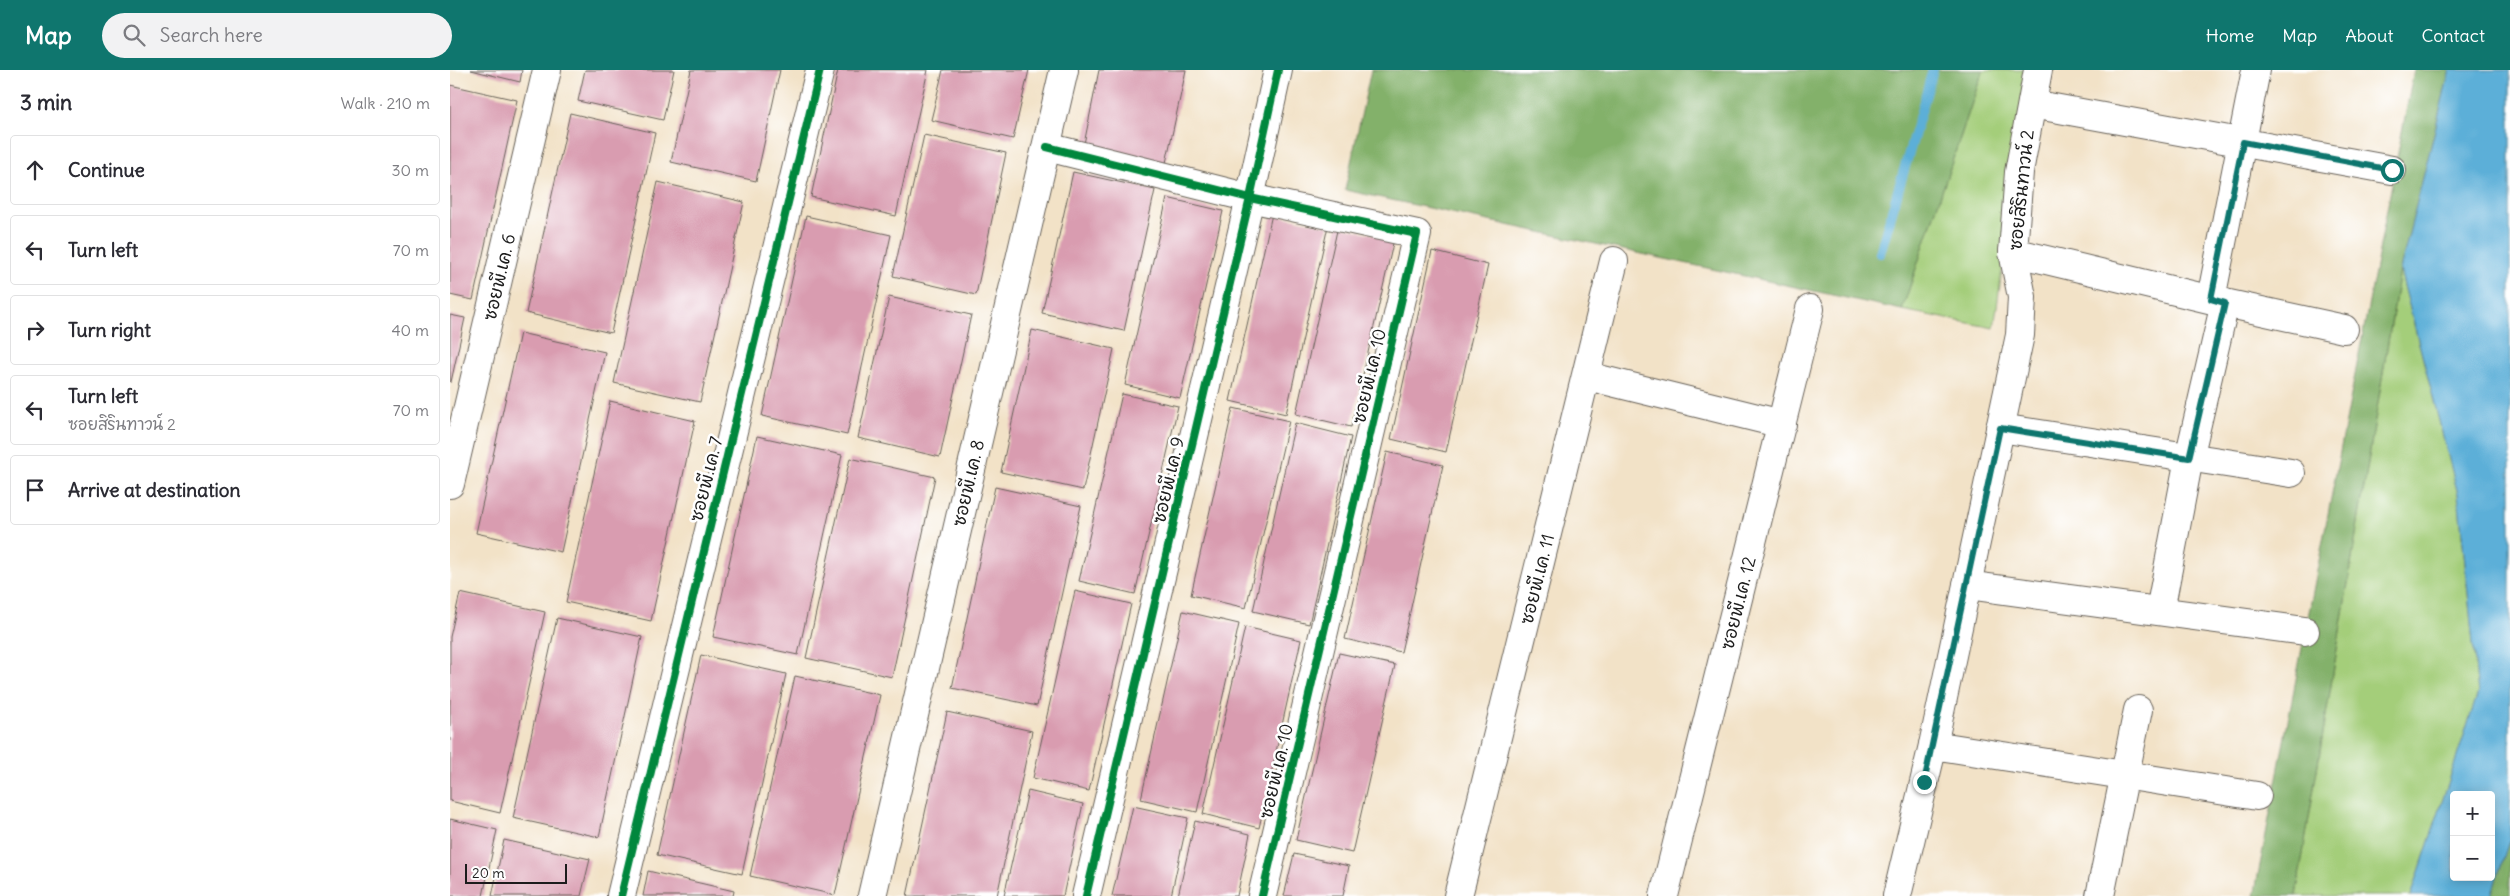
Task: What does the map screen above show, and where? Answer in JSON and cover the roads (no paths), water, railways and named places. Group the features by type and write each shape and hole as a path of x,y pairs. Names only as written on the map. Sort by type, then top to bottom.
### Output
{"street":[{"name":"ซอยพี.เค. 6","path":"450,484 547,70"},
{"name":"ซอยพี.เค. 7","path":"621,896 820,70"},
{"name":"ซอยพี.เค. 8","path":"872,896 1064,70"},
{"name":"ซอยพี.เค. 9","path":"1086,896 1250,198 1278,70"},
{"name":"ซอยสิรินทาวน์ 2","path":"1897,896 1933,745 2020,335 2022,297 2013,252 2020,172 2038,70"},
{"path":"2160,611 2218,301 2256,70"},
{"path":"2032,104 2392,170"},
{"name":"ซอยพี.เค. 10","path":"1047,147 1250,198 1417,234 1262,896"},
{"path":"2013,252 2218,301 2344,328"},
{"name":"ซอยพี.เค. 11","path":"1458,896 1614,261"},
{"name":"ซอยพี.เค. 12","path":"1664,896 1810,309"},
{"path":"1587,376 1782,424"},
{"path":"2000,428 2291,473"},
{"path":"1968,584 2305,631"},
{"path":"2100,896 2138,710"},
{"path":"1933,745 2257,796"}],"water":[{"path":"2450,70 2510,70 2510,838 2491,896 2411,896 2478,693 2458,494 2400,270"}],"waterway":[{"path":"1880,253 1933,70"}]}
